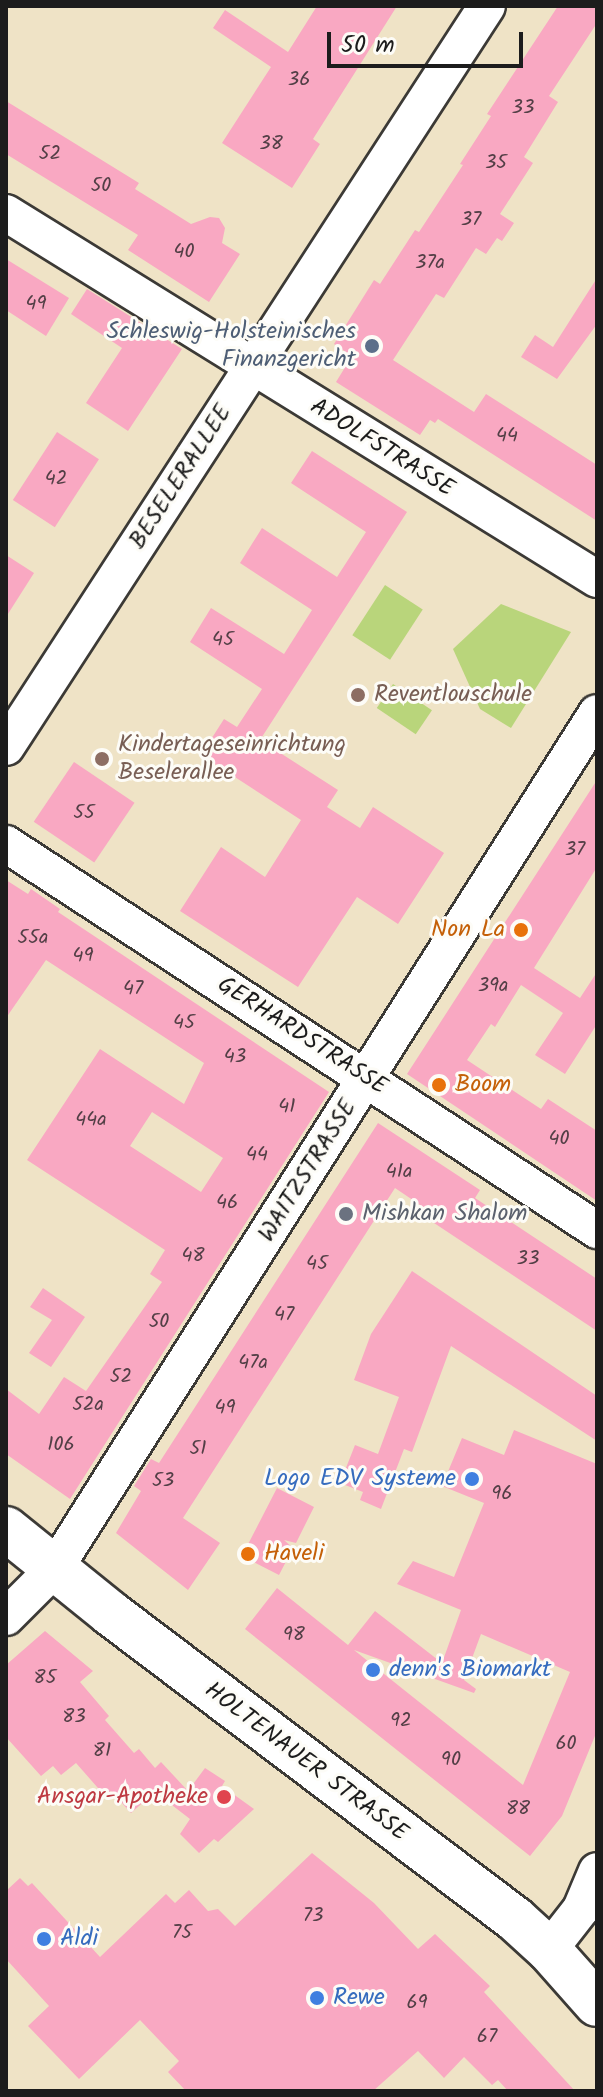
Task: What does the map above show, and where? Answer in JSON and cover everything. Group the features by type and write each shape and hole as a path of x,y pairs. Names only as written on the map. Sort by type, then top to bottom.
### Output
{"main road":[{"name":"HOLTENAUER STRASSE","path":"6,1529 515,1919 549,1950 597,2004"}],"street":[{"name":"BESELERALLEE","path":"6,747 487,6"},
{"name":"ADOLFSTRASSE","path":"6,213 597,579"},
{"name":"WAITZSTRASSE","path":"6,1617 55,1568 597,713"},
{"name":"GERHARDSTRASSE","path":"6,844 597,1230"},
{"path":"549,1950 581,1909 597,1871"}],"green space":[{"path":"385,585 423,610 390,660 352,635"},
{"path":"501,604 571,632 511,728 480,709 453,649"},
{"path":"393,684 432,710 416,734 377,708"}],"building":[{"path":"317,6 397,6 313,139 320,144 292,188 222,143 271,67 213,28 225,10 288,52"},
{"path":"558,6 597,6 597,23 549,96 558,102 524,157 533,163 500,214 514,223 502,241 497,238 486,254 476,248 444,298 436,294 393,360 474,412 486,394 597,465 597,521 438,419 435,423 430,420 420,435 336,382 352,356 334,344 374,280 380,284 415,230 419,232 463,165 460,164 491,116 487,114"},
{"path":"6,101 139,183 135,189 191,224 210,217 219,218 225,228 222,243 240,254 209,302 128,250 138,235 6,154"},
{"path":"6,259 69,298 46,336 6,310"},
{"path":"597,278 597,324 557,379 521,357 535,335 553,347"},
{"path":"87,289 182,349 128,431 86,403 122,348 71,314"},
{"path":"57,432 99,459 55,527 13,500"},
{"path":"312,451 407,512 260,740 338,790 327,807 360,828 373,807 444,853 398,924 357,897 298,987 180,911 221,847 265,877 301,820 201,755 224,719 237,727 262,689 190,642 211,608 284,654 312,610 240,563 262,528 337,577 366,532 291,483"},
{"path":"6,555 34,573 6,617"},
{"path":"74,762 135,803 94,863 34,822"},
{"path":"597,780 597,867 534,968 580,998 597,972 597,1024 565,1074 535,1055 563,1013 521,985 495,1027 491,1024 467,1060 541,1109 548,1099 597,1131 597,1201 407,1074"},
{"path":"6,880 28,894 31,889 60,909 58,912 329,1092 70,1499 6,1454 6,1389 39,1414 64,1377 86,1391 162,1282 150,1274 165,1250 27,1160 100,1049 184,1104 204,1063 46,960 6,1018","holes":["152,1112 223,1158 201,1192 130,1146"]},
{"path":"378,1123 480,1190 475,1198 597,1279 597,1331 425,1217 429,1211 395,1188 183,1518 220,1543 188,1590 116,1533 141,1491 134,1486 151,1459 159,1463"},
{"path":"412,1271 597,1396 597,1441 451,1346 412,1452 404,1449 381,1509 360,1500 363,1492 340,1483 355,1445 378,1454 399,1397 354,1380 371,1334"},
{"path":"43,1288 85,1317 51,1367 29,1353 52,1320 30,1307"},
{"path":"514,1430 597,1464 597,1731 562,1816 530,1856 245,1629 277,1588 348,1645 375,1611 442,1663 461,1610 397,1584 413,1561 454,1577 484,1503 442,1486 462,1438 504,1455","holes":["481,1634 570,1672 523,1785 354,1650 474,1693 476,1689 464,1680"]},
{"path":"277,1488 314,1507 296,1543 284,1540 293,1548 279,1575 242,1556"},
{"path":"45,1631 93,1671 80,1682 109,1716 105,1720 134,1753 139,1749 155,1768 161,1762 188,1791 205,1768 225,1781 222,1786 254,1809 218,1842 214,1839 199,1853 180,1834 190,1819 155,1792 131,1813 111,1791 105,1796 76,1763 61,1775 53,1766 41,1776 6,1737 6,1665"},
{"path":"312,1853 374,1903 418,1949 435,1934 490,1986 484,1992 575,2091 508,2091 498,2080 492,2085 464,2057 444,2078 418,2051 373,2091 186,2091 168,2072 179,2061 140,2020 79,2079 28,2026 49,2006 6,1959 6,1891 20,1878 28,1886 32,1883 100,1957 166,1894 175,1903 189,1890 208,1911 218,1909 235,1926"}],"place":[{"name":"Schleswig-Holsteinisches Finanzgericht","path":"372,346"},
{"name":"Reventlouschule","path":"358,695"},
{"name":"Kindertageseinrichtung Beselerallee","path":"102,759"},
{"name":"Non La","path":"521,930"},
{"name":"Boom","path":"439,1085"},
{"name":"Mishkan Shalom","path":"346,1214"},
{"name":"Logo EDV Systeme","path":"472,1479"},
{"name":"Haveli","path":"248,1554"},
{"name":"denn's Biomarkt","path":"373,1670"},
{"name":"Ansgar-Apotheke","path":"224,1797"},
{"name":"Aldi","path":"44,1939"},
{"name":"Rewe","path":"317,1998"}]}
